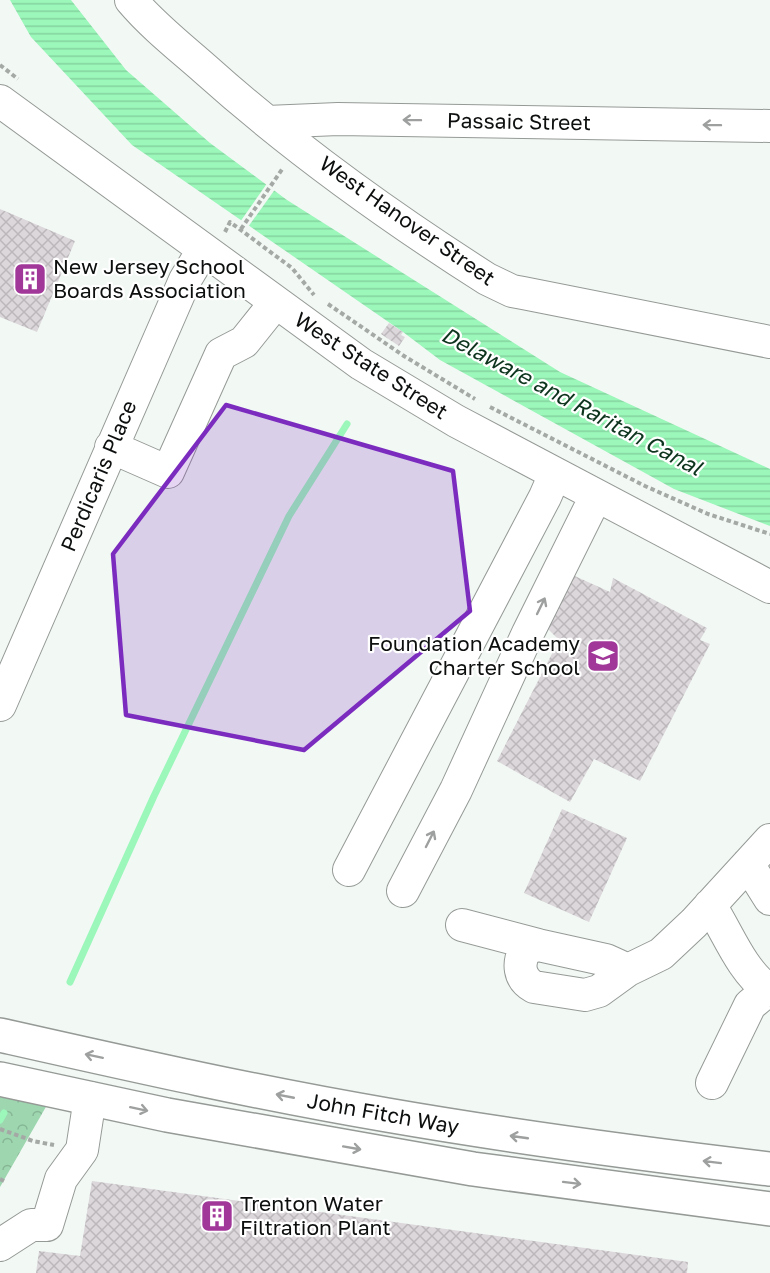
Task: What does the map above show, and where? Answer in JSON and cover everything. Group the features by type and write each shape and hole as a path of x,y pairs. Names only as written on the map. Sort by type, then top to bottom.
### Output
{"highway":[{"name":"John Fitch Way","path":"0,1035 188,1077 384,1115 493,1133 770,1169"},
{"name":"John Fitch Way","path":"0,1079 290,1138 494,1173 770,1209"}],"street":[{"name":"West Hanover Street","path":"131,0 155,24 267,122 339,177 487,279 512,291 770,342"},
{"name":"West State Street","path":"0,101 214,241 285,292 361,364 456,421 770,587"},
{"name":"Passaic Street","path":"267,122 338,119 770,126"},
{"name":"Perdicaris Place","path":"0,705 185,280 214,241"},
{"path":"111,447 168,472 221,354 244,342 285,292"},
{"path":"349,870 555,474"},
{"path":"403,891 456,790 528,633 596,496"},
{"path":"538,945 525,949 520,965 522,975 528,984 534,987 585,995 599,991 628,970 661,954 770,840"},
{"path":"748,864 770,899"},
{"path":"710,905 749,972 769,990 750,1005 712,1083"},
{"path":"462,925 606,960 628,970"},
{"path":"0,1245 31,1225 47,1225 61,1179 82,1150 90,1098"}],"path":[{"path":"241,230 287,162"},
{"path":"214,241 230,222 292,268 314,295 404,356 480,401 655,490 708,514 770,534"},
{"path":"285,292 314,295"},
{"path":"0,1129 33,1141 82,1150"}],"highlighted area":[{"path":"226,405 453,471 470,611 304,750 126,715 113,554"}],"green space":[{"path":"0,1079 55,1091 0,1187"}],"water":[{"name":"Delaware and Raritan Canal","path":"10,0 71,0 126,70 210,143 287,200 560,372 770,469 770,526 674,489 440,360 132,145 31,37"}],"pier":[{"path":"268,182 276,188 248,227 240,222"}],"building":[{"name":"New Jersey School Boards Association","path":"0,209 75,241 37,332 0,317"},
{"path":"389,323 403,332 401,335 405,337 399,346 381,334"},
{"path":"566,572 610,592 613,578 707,628 700,640 710,644 640,781 594,759 570,802 497,761 559,640 543,624"},
{"path":"562,809 627,838 589,922 524,893"},
{"name":"Trenton Water Filtration Plant","path":"92,1181 688,1262 687,1273 36,1273 39,1251 80,1256"}],"waterway":[{"path":"70,982 154,796 289,516 347,424"},
{"path":"0,1120 4,1113"}],"place":[{"name":"New Jersey School Boards Association","path":"30,279"},
{"name":"Foundation Academy Charter School","path":"603,656"},
{"name":"Trenton Water Filtration Plant","path":"217,1216"}]}
